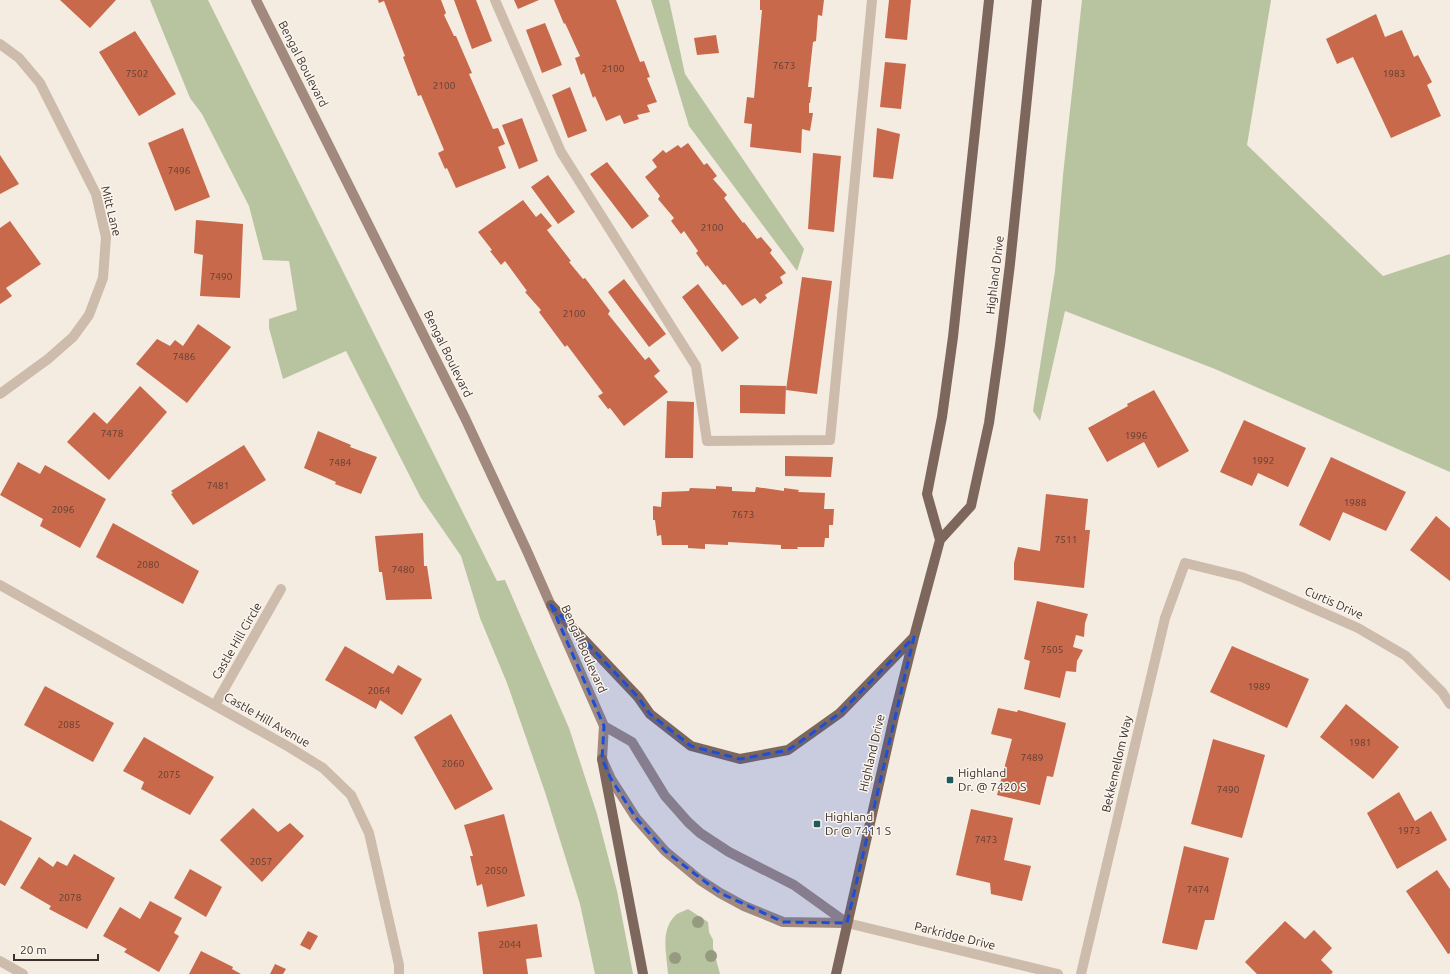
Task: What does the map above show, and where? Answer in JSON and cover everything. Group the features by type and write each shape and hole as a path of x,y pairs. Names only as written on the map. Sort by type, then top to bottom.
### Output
{"main road":[{"name":"Bengal Boulevard","path":"256,0 466,418 528,551 604,726 602,759 611,779 636,818 665,851 700,880 744,906 783,922 847,923"},
{"path":"940,540 927,494 942,417 953,337 989,0"},
{"name":"Highland Drive","path":"836,974 914,637 940,540 971,506 989,423 1010,264 1037,0"},
{"path":"551,605 638,697 650,714 690,746 740,759 788,750 804,739 840,713 914,637"},
{"path":"604,726 632,742 665,796 700,833 740,858 794,885 847,923"},
{"path":"602,759 643,974"}],"street":[{"path":"494,0 561,152 696,366 707,441 830,440 872,0"},
{"name":"Mitt Lane","path":"0,44 19,58 40,83 96,194 106,237 103,278 89,315 73,337 48,359 0,394"},
{"name":"Curtis Drive","path":"1185,562 1242,577 1358,628 1406,656 1442,692 1450,704"},
{"name":"Bekkemellom Way","path":"1081,974 1165,618 1185,562"},
{"name":"Castle Hill Avenue","path":"0,585 215,705 323,768 350,795 369,833 399,965 398,974"},
{"name":"Castle Hill Circle","path":"215,705 281,589"},
{"name":"Parkridge Drive","path":"847,923 1058,974"},
{"path":"0,961 23,974"}],"highlighted area":[{"path":"551,605 638,697 650,714 691,746 740,759 788,750 804,739 840,713 914,637 847,923 783,922 720,893 665,851 636,818 611,779 602,759 604,726"}],"green space":[{"path":"150,0 208,0 497,581 505,580 569,728 597,814 617,891 633,974 595,974 580,904 545,792 507,683 480,618 461,556 421,498 346,351 283,379 269,328 269,319 297,310 289,261 263,260 249,206 202,114 190,98"},
{"path":"651,0 669,0 685,74 804,249 797,271 689,126"},
{"path":"1082,0 1271,0 1247,145 1383,276 1450,254 1450,472 1215,369 1065,311 1040,421 1033,411 1055,271 1063,175"},
{"path":"688,909 708,922 709,932 713,940 713,948 720,974 668,974 665,942 668,927 671,920 677,914"}],"building":[{"path":"60,0 116,0 90,28"},
{"path":"378,0 441,0 446,13 444,15 454,36 456,36 472,73 469,74 493,129 498,128 505,144 498,147 506,168 456,188 438,153 444,150 421,95 418,96 403,57 405,56 384,1 379,3"},
{"path":"454,0 476,0 492,41 472,49"},
{"path":"514,0 539,0 518,9"},
{"path":"554,0 616,0 640,62 644,61 650,77 647,78 657,102 647,105 650,112 637,115 639,119 624,124 620,115 606,121 595,96 593,98 584,73 581,75 575,58 580,56"},
{"path":"760,0 824,0 822,16 818,15 816,41 813,42 808,87 812,87 809,113 813,113 810,131 802,129 801,153 750,147 752,124 744,123 747,97 754,98 762,10 760,10"},
{"path":"889,0 911,0 907,40 885,38"},
{"path":"1376,14 1385,37 1402,30 1414,57 1418,55 1432,82 1427,85 1441,116 1391,138 1353,57 1337,64 1326,39"},
{"path":"545,23 562,65 542,73 526,30"},
{"path":"135,31 176,94 139,116 99,52"},
{"path":"716,35 719,53 697,55 694,38"},
{"path":"885,62 906,64 901,109 880,107"},
{"path":"570,87 587,131 568,138 552,95"},
{"path":"522,118 538,161 519,169 502,125"},
{"path":"183,128 210,197 175,211 148,143"},
{"path":"877,128 900,134 893,179 873,177"},
{"path":"688,143 704,165 707,163 717,176 713,179 727,195 724,198 757,239 761,237 772,250 770,253 786,273 780,277 783,283 765,295 767,298 760,304 755,298 742,306 725,284 723,285 707,265 706,267 696,253 698,251 684,231 681,234 671,221 674,218 658,199 660,196 645,177 657,167 652,160 663,150 666,153 678,145 681,148"},
{"path":"813,153 841,156 834,232 808,229"},
{"path":"0,155 19,184 0,194"},
{"path":"607,162 649,216 632,229 590,174"},
{"path":"548,175 575,212 558,224 531,187"},
{"path":"523,200 536,217 541,213 552,226 547,230 571,261 569,262 583,279 585,278 610,311 608,314 645,360 649,357 660,371 654,376 668,392 624,426 610,408 608,409 598,396 603,393 567,345 565,347 539,312 541,310 525,292 527,291 505,261 501,265 478,232"},
{"path":"196,220 243,224 240,298 200,296 203,255 194,253"},
{"path":"10,221 41,264 6,288 12,296 0,304 0,228"},
{"path":"802,277 832,281 817,394 786,390"},
{"path":"624,279 666,334 649,347 608,292"},
{"path":"698,284 739,338 722,352 682,297"},
{"path":"198,324 231,347 187,403 136,364 157,339 170,346 175,340 183,346"},
{"path":"740,385 786,386 785,414 740,413"},
{"path":"140,386 167,412 109,480 67,442 94,412 107,424"},
{"path":"1154,390 1189,451 1158,468 1144,442 1107,462 1088,428 1128,406 1127,404"},
{"path":"667,401 694,402 693,458 665,458"},
{"path":"1244,420 1306,448 1288,487 1258,473 1252,486 1220,472"},
{"path":"318,431 351,445 350,447 377,457 361,494 335,484 336,482 304,468"},
{"path":"244,445 266,480 193,525 171,494 173,493 171,491"},
{"path":"785,456 833,457 831,477 785,476"},
{"path":"1331,457 1406,492 1386,531 1343,512 1330,541 1299,525"},
{"path":"18,462 40,474 45,465 106,499 80,548 40,526 43,519 0,495"},
{"path":"716,486 732,487 732,491 755,492 756,487 784,491 784,488 799,490 798,492 825,493 824,509 834,509 833,525 829,525 829,538 825,538 824,547 797,547 798,549 781,549 781,545 728,542 728,545 705,544 705,549 688,548 688,545 662,545 661,535 657,536 655,520 653,520 653,506 661,507 662,492 689,491 690,488 716,489"},
{"path":"1046,494 1088,499 1085,530 1090,530 1084,588 1014,580 1014,563 1018,547 1040,551"},
{"path":"1436,516 1450,528 1450,581 1410,550"},
{"path":"113,523 199,571 183,604 96,557"},
{"path":"423,533 424,566 427,566 432,599 386,600 382,572 379,572 375,536"},
{"path":"1037,601 1088,614 1085,623 1084,637 1076,635 1073,647 1083,650 1077,661 1076,672 1066,671 1060,698 1024,689 1030,661 1024,659"},
{"path":"345,646 393,674 398,665 422,679 402,715 380,700 376,709 325,680"},
{"path":"1232,646 1309,679 1287,728 1210,692"},
{"path":"45,686 114,723 93,762 24,725"},
{"path":"1346,704 1399,747 1373,779 1320,737"},
{"path":"998,708 1017,712 1018,710 1066,723 1053,777 1047,776 1040,805 997,795 1012,739 991,734"},
{"path":"451,714 493,789 455,810 414,737"},
{"path":"144,737 214,777 190,815 141,789 144,782 123,771"},
{"path":"1213,739 1265,755 1242,838 1191,824"},
{"path":"1399,792 1415,821 1431,811 1447,840 1397,869 1367,813"},
{"path":"253,808 278,832 290,823 304,836 262,882 220,840"},
{"path":"971,809 1013,818 1004,860 1031,866 1022,901 991,894 990,883 956,875"},
{"path":"504,814 525,896 487,907 482,884 477,886 470,856 473,856 464,825"},
{"path":"0,820 32,838 5,886 0,883"},
{"path":"1184,846 1229,858 1214,920 1205,920 1197,950 1162,943"},
{"path":"74,854 115,878 87,929 49,909 51,906 20,888 39,857 53,867 57,861 67,866"},
{"path":"190,869 222,887 206,917 174,898"},
{"path":"1437,870 1450,889 1450,953 1448,954 1406,891"},
{"path":"150,901 182,918 174,933 179,936 159,972 124,952 127,949 103,936 120,907 140,919"},
{"path":"1285,921 1305,939 1314,930 1332,948 1321,960 1333,972 1331,974 1257,974 1245,962"},
{"path":"537,924 542,957 526,959 528,974 483,974 478,932"},
{"path":"308,931 318,936 310,950 300,945"},
{"path":"201,951 233,967 232,969 241,974 189,974"},
{"path":"275,964 286,969 283,974 270,974"}],"place":[{"name":"Highland Dr. @ 7420 S","path":"950,780"},
{"name":"Highland Dr @ 7411 S","path":"817,824"}]}
